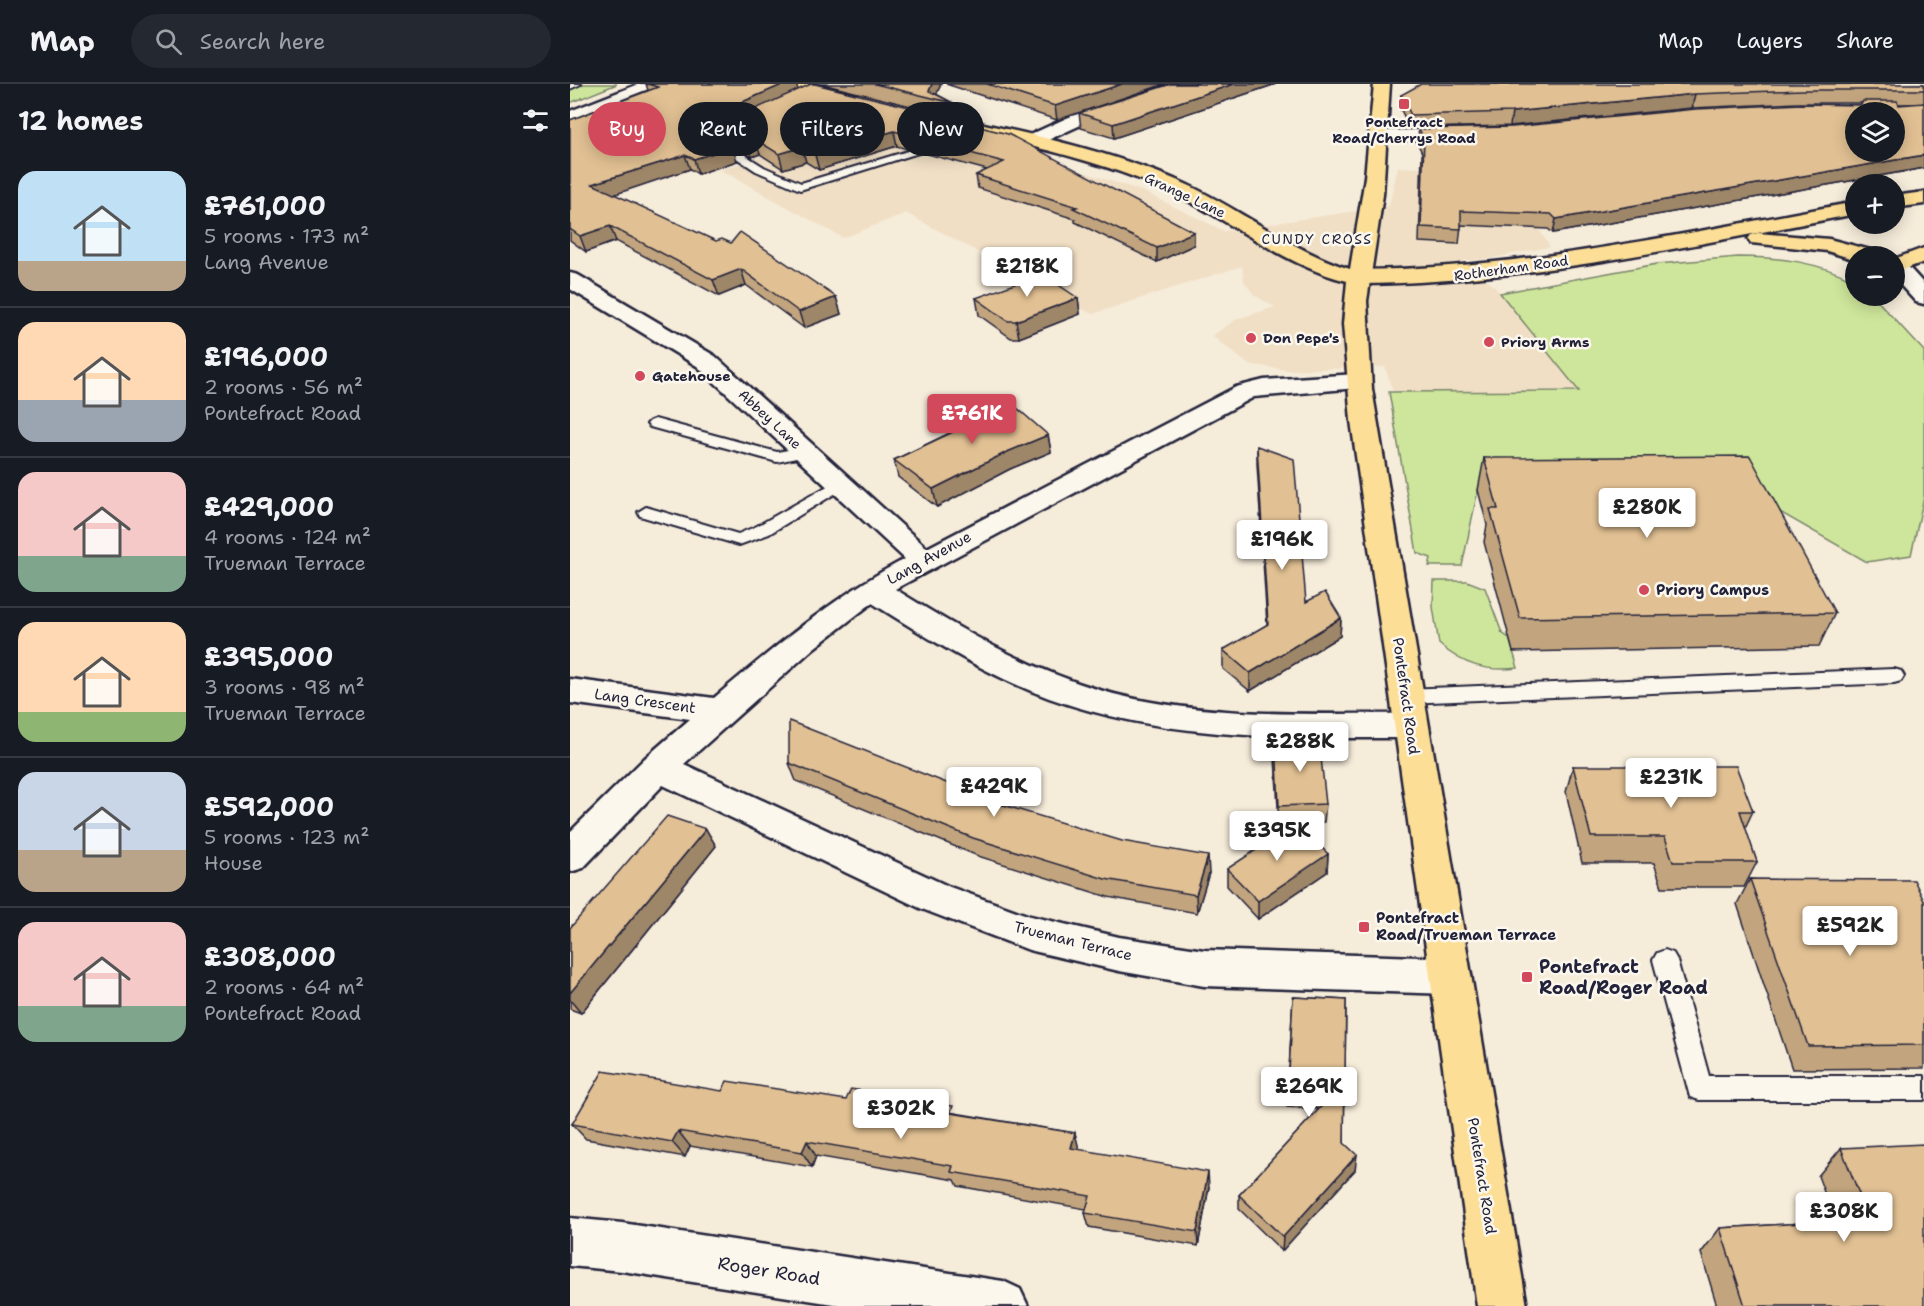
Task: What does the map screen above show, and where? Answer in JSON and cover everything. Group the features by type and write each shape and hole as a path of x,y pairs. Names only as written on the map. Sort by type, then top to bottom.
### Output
{"main road":[{"name":"Pontefract Road","path":"1382,84 1379,136 1367,233 1357,277 1355,320 1357,381 1383,528 1434,885 1451,976 1502,1306"},
{"path":"796,92 819,90 864,102"},
{"name":"Grange Lane","path":"893,108 897,109"},
{"name":"Grange Lane","path":"984,130 1162,181 1215,207 1312,263 1336,273 1357,277"},
{"path":"1905,201 1924,198"},
{"name":"Rotherham Road","path":"1357,277 1463,276 1664,244 1845,210"},
{"name":"Rotherham Road","path":"1664,244 1728,239 1779,239 1829,245 1845,250"},
{"path":"1905,263 1924,254"}],"street":[{"path":"573,114 654,84"},
{"path":"1029,142 1077,120 1190,84"},
{"path":"1379,136 1474,134"},
{"path":"1905,277 1924,297"},
{"name":"Abbey Lane","path":"570,280 706,361 923,560"},
{"name":"Lang Avenue","path":"570,857 657,767 720,711 844,607 872,590 923,560 1245,392 1264,387 1357,381"},
{"path":"872,590 979,654 1061,690 1128,709 1230,724 1408,711"},
{"name":"Lang Crescent","path":"570,691 720,711"},
{"name":"Trueman Terrace","path":"657,767 936,898 1029,933 1119,954 1204,968 1451,976"},
{"name":"Roger Road","path":"570,1242 622,1247 862,1296 1003,1306"}],"lane":[{"path":"570,86 576,84"},
{"path":"739,156 760,169 800,187 902,156"},
{"path":"655,424 777,457 805,452"},
{"path":"646,512 739,540 763,530 840,484"},
{"path":"1408,711 1894,676"},
{"path":"1665,960 1700,1088 1924,1088"}],"shaded area":[{"path":"885,121 897,123 897,156 984,156 984,146 1080,171 1142,191 1224,231 1389,206 1398,167 1504,173 1550,247 1482,260 1464,260 1495,287 1580,392 1393,391 1385,367 1287,370 1248,364 1212,336 1237,319 1275,307 1254,295 1244,281 1242,266 1092,314 906,213 843,238 721,170 780,152 780,156 885,156"}],"green space":[{"path":"570,84 617,84 570,103"},
{"path":"1738,257 1769,258 1827,269 1845,277 1845,306 1882,306 1924,351 1924,497 1911,555 1867,562 1738,488 1478,490 1462,566 1429,566 1431,558 1417,553 1389,392 1579,391 1500,293 1657,264"},
{"path":"1434,581 1467,581 1485,588 1502,633 1509,638 1518,668 1485,668 1466,662 1439,644 1433,607"}],"building":[{"path":"647,84 784,84 742,102 678,102 678,156 682,156 592,184 716,241 722,239 731,243 740,232 836,297 799,312 741,269 713,280 610,226 580,236 570,229 570,120 588,113 588,156 666,156 666,102 618,102 658,87"},
{"path":"815,84 897,104 897,132 885,134 885,102 780,102 779,154 768,147 768,103"},
{"path":"875,84 932,84 929,91 951,102"},
{"path":"987,84 1122,84 1055,106"},
{"path":"1171,84 1234,84 1113,124 1079,113"},
{"path":"1421,84 1924,84 1924,90 1801,90 1695,94 1512,112 1411,115 1401,95"},
{"path":"1863,101 1898,102 1862,102"},
{"path":"1924,103 1924,155 1905,158 1905,105"},
{"path":"1801,104 1845,105 1845,162 1884,162 1556,219 1551,214 1461,211 1461,229 1421,227 1424,139 1419,129 1512,127 1696,109"},
{"path":"984,128 1008,134 1194,232 1157,248 1073,208 1077,207 976,175 1004,162 981,156 984,156"},
{"path":"687,156 704,156 694,159"},
{"path":"1042,274 1078,298 1016,321 1008,321 976,298"},
{"path":"1009,401 1048,435 1007,452 933,489 894,460 959,429 952,423"},
{"path":"1257,446 1294,459 1306,602 1325,592 1341,618 1250,673 1223,650 1268,624"},
{"name":"Priory Campus","path":"1750,456 1835,613 1520,618 1490,509 1498,509 1484,458"},
{"path":"789,721 1000,804 1122,841 1208,856 1196,895 1105,879 973,838 789,763"},
{"path":"1319,739 1326,804 1279,806 1276,740"},
{"path":"1573,766 1736,766 1753,811 1740,811 1757,862 1673,862 1665,837 1591,837"},
{"path":"667,816 706,829 570,993 570,928"},
{"path":"1297,823 1328,854 1258,901 1227,869"},
{"path":"1750,879 1914,880 1924,901 1924,1045 1808,1046"},
{"path":"1293,997 1346,1000 1344,1143 1357,1155 1283,1237 1239,1195 1333,1094 1288,1091"},
{"path":"603,1071 722,1091 727,1081 846,1100 851,1089 953,1106 950,1113 1075,1133 1071,1148 1208,1172 1197,1232 1085,1213 1090,1196 951,1172 953,1166 807,1141 802,1152 678,1131 672,1142 572,1124"},
{"path":"1924,1144 1924,1306 1745,1306 1720,1228 1869,1219 1841,1148"}],"place":[{"name":"Pontefract Road/Cherrys Road","path":"1404,104"},
{"name":"Don Pepe's","path":"1251,338"},
{"name":"Priory Arms","path":"1489,342"},
{"name":"Gatehouse","path":"640,376"},
{"name":"Priory Campus","path":"1644,590"},
{"name":"Pontefract Road/Trueman Terrace","path":"1364,927"},
{"name":"Pontefract Road/Roger Road","path":"1527,977"}],"district":[{"name":"CUNDY CROSS","path":"1317,239"}]}
